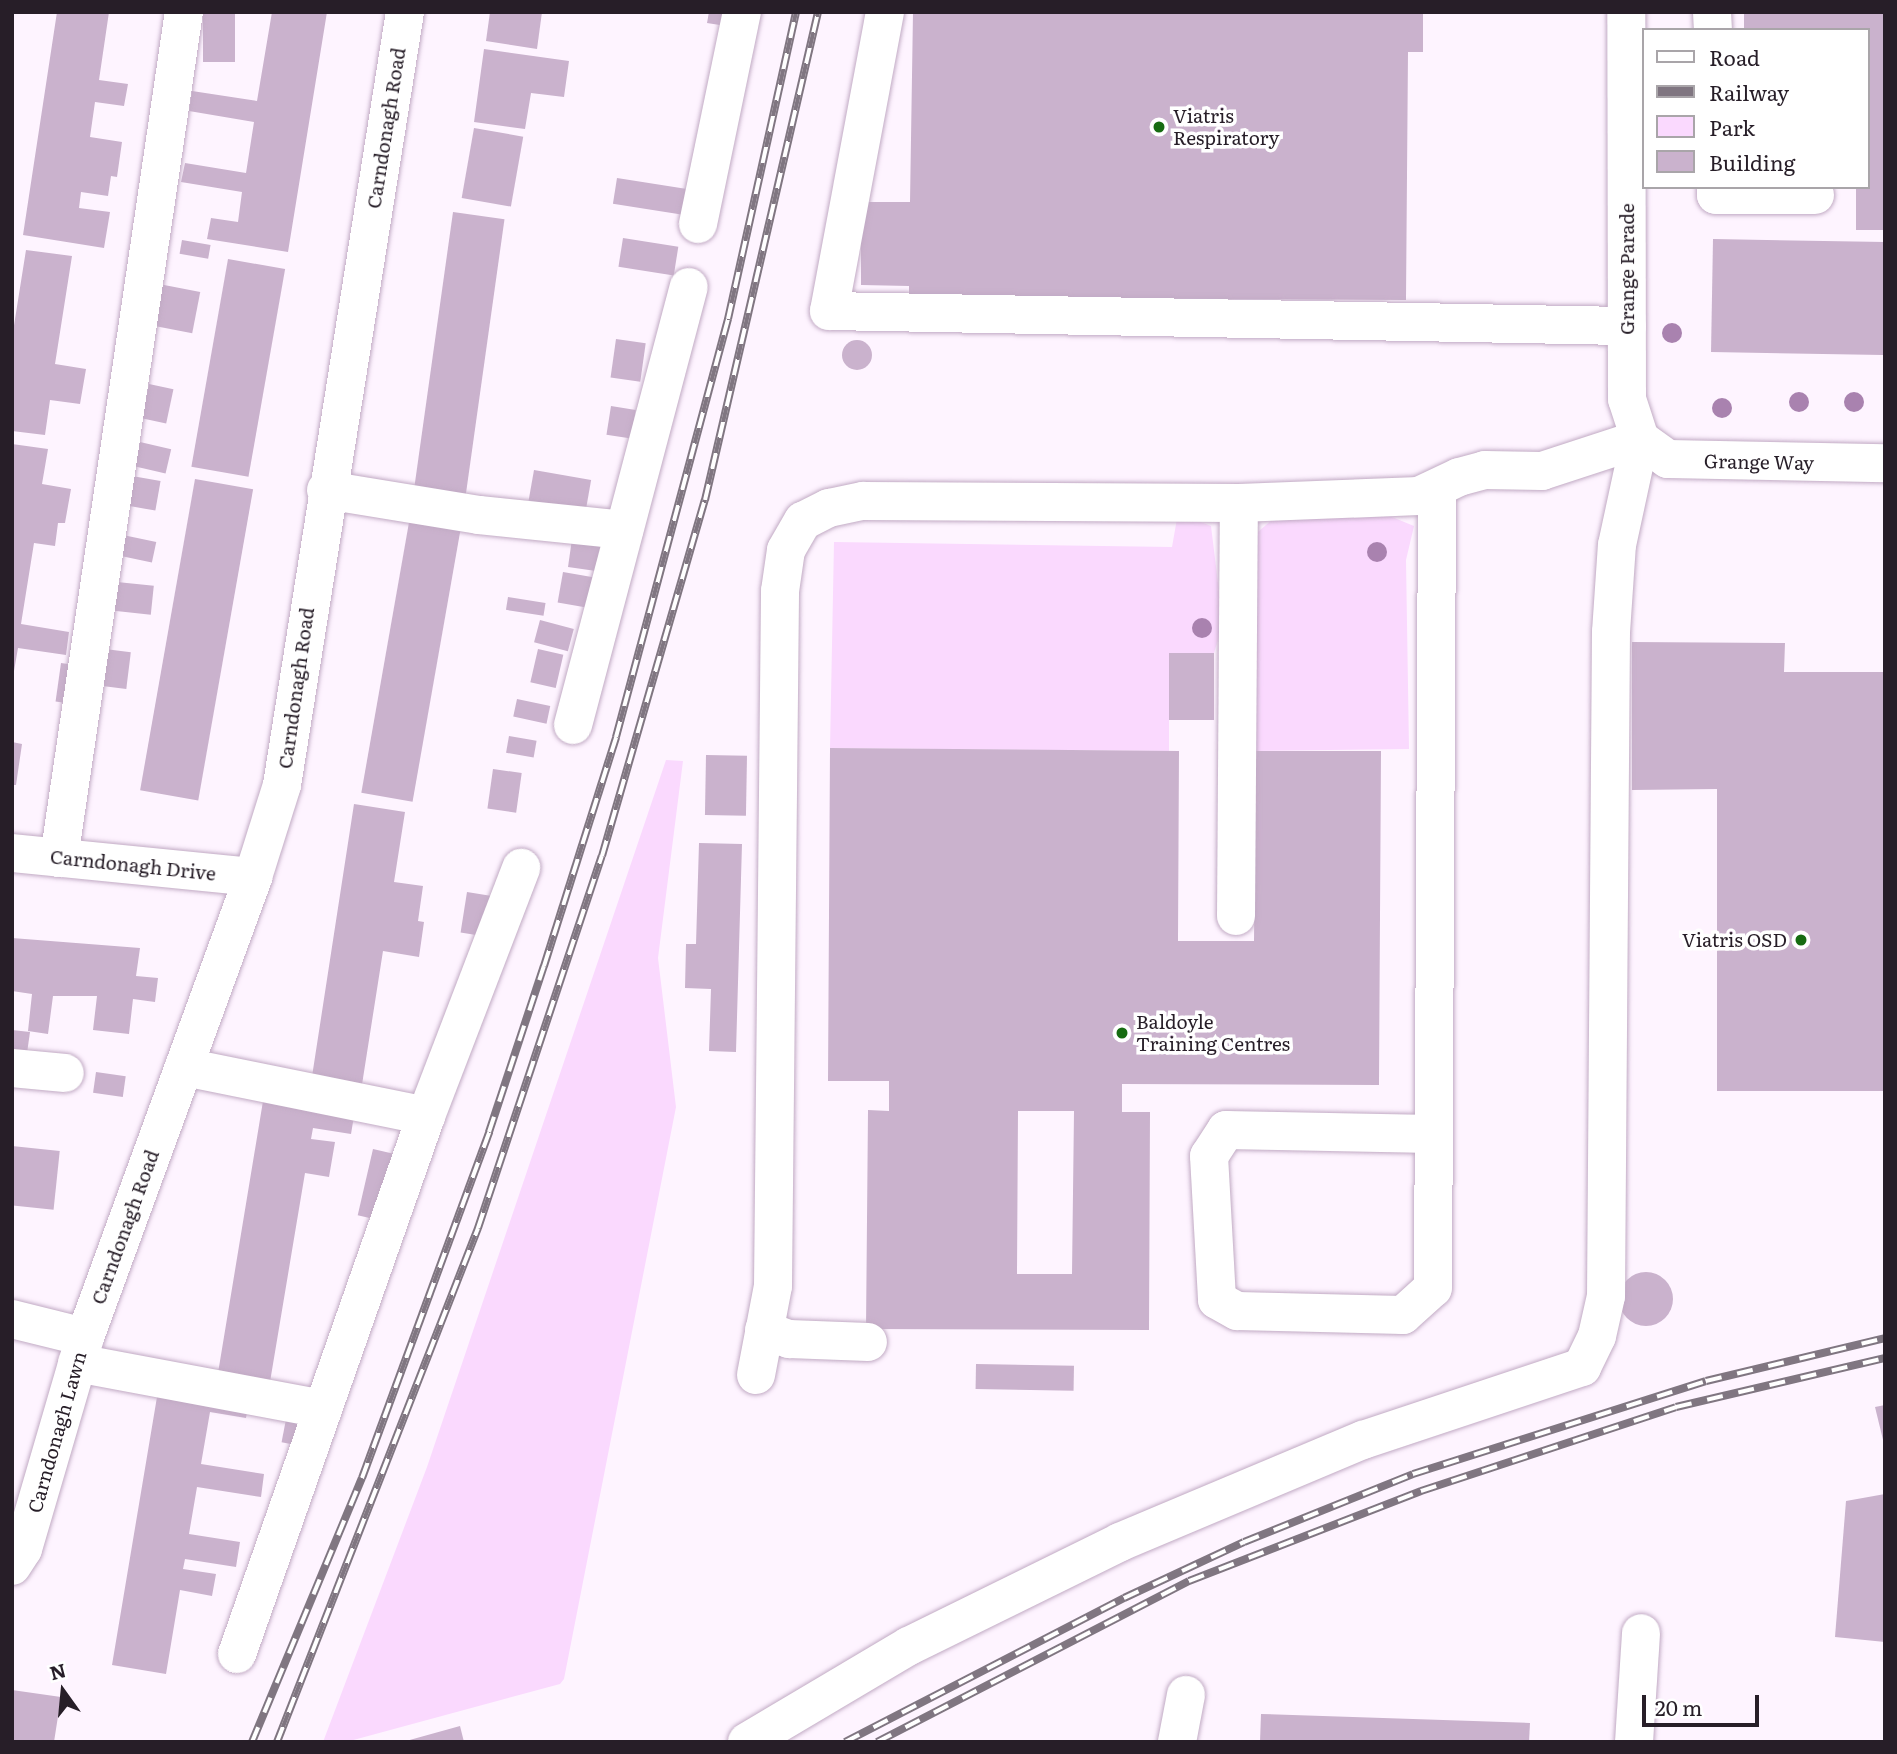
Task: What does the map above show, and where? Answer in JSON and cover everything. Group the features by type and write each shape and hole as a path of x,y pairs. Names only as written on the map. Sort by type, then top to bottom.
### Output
{"street":[{"path":"59,858 184,12"},
{"name":"Carndonagh Road","path":"81,1350 253,877 282,785 326,490 405,12"},
{"path":"698,224 742,12"},
{"path":"885,12 829,311 1627,326"},
{"name":"Grange Parade","path":"1626,12 1627,399 1640,439"},
{"path":"1716,189 1716,195 1815,195"},
{"path":"573,725 689,287"},
{"path":"756,1375 773,1286 780,591 786,550 803,522 830,508 863,501 1368,501 1437,490 1459,477 1485,470 1542,471 1640,439"},
{"path":"747,1742 909,1646 1119,1542 1363,1440 1582,1367 1597,1336 1606,1296 1611,632 1617,545 1640,439"},
{"name":"Grange Way","path":"1640,439 1668,459 1885,463"},
{"path":"326,490 479,514 624,530"},
{"path":"1433,1135 1226,1130 1209,1156 1217,1300 1237,1311 1403,1315 1421,1302 1433,1288 1437,490"},
{"path":"1236,916 1239,503"},
{"name":"Carndonagh Drive","path":"12,853 253,877"},
{"path":"237,1654 426,1116 521,869"},
{"path":"184,1067 426,1116"},
{"path":"12,1068 65,1073"},
{"path":"12,1319 81,1350 323,1409"},
{"path":"764,1330 789,1339 868,1342"},
{"name":"Carndonagh Lawn","path":"12,1566 23,1549 81,1350"},
{"path":"1634,1742 1641,1633"},
{"path":"1177,1742 1186,1695"}],"green space":[{"path":"1281,512 1382,513 1414,526 1406,560 1409,749 1256,751 1250,539"},
{"path":"1178,513 1211,526 1223,624 1214,653 1169,653 1169,751 830,748 834,542 1172,547"},
{"path":"666,760 683,761 658,958 676,1107 564,1679 560,1684 346,1742 323,1742 427,1467"}],"building":[{"path":"57,12 109,12 99,80 128,84 124,106 95,102 90,137 122,142 117,177 111,176 108,196 81,192 79,208 110,212 104,248 23,235"},
{"path":"203,12 235,12 235,62 203,62"},
{"path":"272,12 327,12 288,252 207,239 211,218 238,222 242,192 181,182 185,163 246,173 254,122 189,111 192,91 257,101"},
{"path":"490,12 542,12 537,49 486,41"},
{"path":"709,12 728,12 726,26 707,23"},
{"name":"Viatris Respiratory","path":"913,12 1423,12 1423,52 1408,52 1406,300 909,297 909,286 861,285 861,202 910,202"},
{"path":"1744,12 1885,12 1885,230 1856,230 1856,189 1869,189 1869,28 1744,28"},
{"path":"484,49 569,61 564,97 531,93 525,129 474,122"},
{"path":"474,128 523,137 511,207 462,198"},
{"path":"617,178 698,191 694,217 613,204"},
{"path":"453,212 504,219 464,507 413,500"},
{"path":"623,238 678,247 674,275 618,267"},
{"path":"1713,239 1885,242 1883,355 1711,352"},
{"path":"182,240 211,245 208,259 180,254"},
{"path":"26,250 72,256 55,364 86,369 80,404 50,400 45,435 12,431 12,338"},
{"path":"228,259 285,269 248,477 191,467"},
{"path":"159,284 200,292 192,333 151,325"},
{"path":"616,339 646,343 640,382 611,378"},
{"path":"857,340 863,341 871,349 871,361 863,369 857,370 851,369 843,361 842,355 843,349 851,341"},
{"path":"149,384 173,389 166,423 142,418"},
{"path":"611,406 636,410 631,439 606,435"},
{"path":"140,442 171,449 166,474 134,466"},
{"path":"12,444 48,449 42,484 71,489 65,523 58,523 55,546 34,543 21,624 69,632 66,655 18,648 14,671"},
{"path":"534,470 591,480 586,511 529,501"},
{"path":"132,476 161,481 155,511 127,506"},
{"path":"195,479 253,489 198,800 140,790"},
{"path":"411,511 462,520 413,802 361,793"},
{"path":"573,532 592,534 605,556 603,572 568,567"},
{"path":"123,535 156,542 152,563 119,556"},
{"path":"563,572 597,578 592,609 558,603"},
{"path":"117,582 154,586 151,615 114,611"},
{"path":"508,597 546,603 543,616 506,610"},
{"path":"540,620 574,629 568,651 534,642"},
{"name":"Viatris OSD","path":"1632,642 1785,643 1784,672 1885,672 1885,1091 1717,1091 1717,789 1632,790"},
{"path":"105,649 131,652 126,689 100,686"},
{"path":"538,649 563,655 556,688 530,682"},
{"path":"1169,653 1214,653 1214,720 1169,720"},
{"path":"61,663 82,666 76,705 56,702"},
{"path":"517,699 550,706 547,724 513,717"},
{"path":"509,736 537,741 534,758 506,753"},
{"path":"12,742 22,744 16,785 12,785"},
{"path":"830,748 1179,751 1178,941 1254,941 1256,751 1381,751 1379,1085 1122,1084 1122,1112 1150,1112 1149,1330 866,1329 868,1110 889,1111 889,1081 828,1081","holes":["1018,1111 1074,1111 1072,1274 1017,1274"]},
{"path":"706,755 747,756 746,816 705,815"},
{"path":"493,769 522,773 516,813 487,809"},
{"path":"354,804 405,812 394,882 423,886 418,921 424,922 419,957 383,951 361,1091 311,1083"},
{"path":"699,843 742,844 736,1052 709,1051 711,989 685,988 686,944 696,944"},
{"path":"467,892 492,896 485,936 461,932"},
{"path":"12,938 140,948 136,976 158,978 155,1002 133,999 129,1034 93,1030 97,996 53,996 48,1034 28,1031 32,994 12,991"},
{"path":"12,1030 30,1032 25,1067 12,1065"},
{"path":"96,1072 126,1076 123,1097 93,1093"},
{"path":"264,1095 355,1110 351,1134 313,1128 311,1139 335,1142 329,1177 305,1173 270,1382 218,1373"},
{"path":"12,1146 60,1151 54,1210 12,1205"},
{"path":"373,1149 404,1156 389,1222 358,1215"},
{"path":"1646,1272 1665,1280 1673,1299 1665,1318 1646,1326 1627,1318 1619,1299 1627,1280"},
{"path":"976,1364 1074,1366 1074,1391 976,1389"},
{"path":"159,1385 249,1400 246,1418 210,1412 201,1464 264,1474 261,1497 197,1487 189,1534 240,1542 236,1567 185,1559 183,1569 216,1574 212,1596 180,1590 166,1674 112,1665"},
{"path":"289,1404 314,1409 306,1447 282,1442"},
{"path":"1885,1405 1885,1444 1884,1444 1875,1407"},
{"path":"1885,1494 1885,1642 1835,1637 1846,1501"},
{"path":"12,1690 61,1697 54,1742 12,1742"},
{"path":"1261,1714 1530,1723 1529,1742 1260,1742"},
{"path":"460,1726 464,1742 406,1742 406,1741"}],"railway":[{"path":"252,1742 362,1478 489,1132 544,966 616,737 728,319 796,12"},
{"path":"277,1742 478,1228 602,856 705,500 818,12"},
{"path":"845,1742 1124,1598 1244,1542 1413,1474 1706,1381 1885,1338"},
{"path":"877,1742 1189,1581 1421,1491 1676,1407 1885,1358"}],"place":[{"name":"Viatris Respiratory","path":"1159,127"},
{"name":"Viatris OSD","path":"1801,940"},
{"name":"Baldoyle Training Centres","path":"1122,1033"}]}
